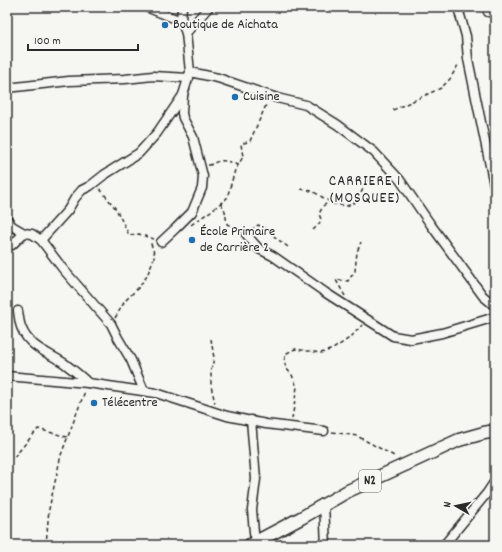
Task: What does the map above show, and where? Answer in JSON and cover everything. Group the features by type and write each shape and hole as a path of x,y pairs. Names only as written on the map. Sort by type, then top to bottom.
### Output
{"highway":[{"name":"N2","path":"253,544 348,491 459,440 495,431"}],"street":[{"path":"146,7 181,21"},
{"path":"41,240 68,210 82,190 139,153 157,133 183,95 190,75 186,33 181,21 182,7"},
{"path":"186,33 209,7"},
{"path":"458,7 466,36 468,59 495,190"},
{"path":"7,88 69,81 190,75 218,78 270,96 306,105 338,124 374,152 395,174 483,296 495,306"},
{"path":"161,242 192,212 202,188 203,176 193,137 183,118 183,95"},
{"path":"7,219 12,226 24,233 32,234 41,240 63,269 111,324 131,360 144,391"},
{"path":"7,245 12,245 24,233"},
{"path":"246,234 259,249 273,256 393,336 411,339 442,333 495,317"},
{"path":"18,311 22,329 27,338 35,346 64,363 88,383"},
{"path":"7,376 88,383 156,393 227,416 266,424 324,431"},
{"path":"251,420 256,479 252,510 253,544"},
{"path":"444,545 487,493 495,481"},
{"path":"324,505 326,545"}],"path":[{"path":"393,110 441,88 450,79 458,65 468,59"},
{"path":"188,227 227,198 236,170 243,157 241,144 250,141 270,96"},
{"path":"198,158 204,164 210,165 216,161 225,160 238,165"},
{"path":"301,189 312,191 334,204 347,206 357,201 364,189 362,182 395,174"},
{"path":"90,186 99,188 116,210 129,235 139,234 161,242"},
{"path":"313,230 319,224 319,214 323,206 329,201"},
{"path":"221,203 225,211 227,224 246,234 258,225 267,229 288,247"},
{"path":"111,324 125,301 139,287 147,276 155,255 151,244 161,242"},
{"path":"343,303 346,296 336,280 348,281 355,271 357,252 361,242"},
{"path":"291,427 297,387 292,375 286,368 284,360 287,353 295,350 321,353 333,349 351,337 369,319"},
{"path":"211,339 214,358 211,371 211,386 217,413"},
{"path":"46,545 49,509 61,455 88,383"},
{"path":"14,457 38,429 67,437"},
{"path":"324,431 357,436 408,464"}],"place":[{"name":"Boutique de Aichata","path":"165,25"},
{"name":"Cuisine","path":"235,97"},
{"name":"École Primaire de Carrière 2","path":"192,240"},
{"name":"Télécentre","path":"94,403"}],"district":[{"name":"CARRIERE 1 (MOSQUEE)","path":"365,190"}]}
